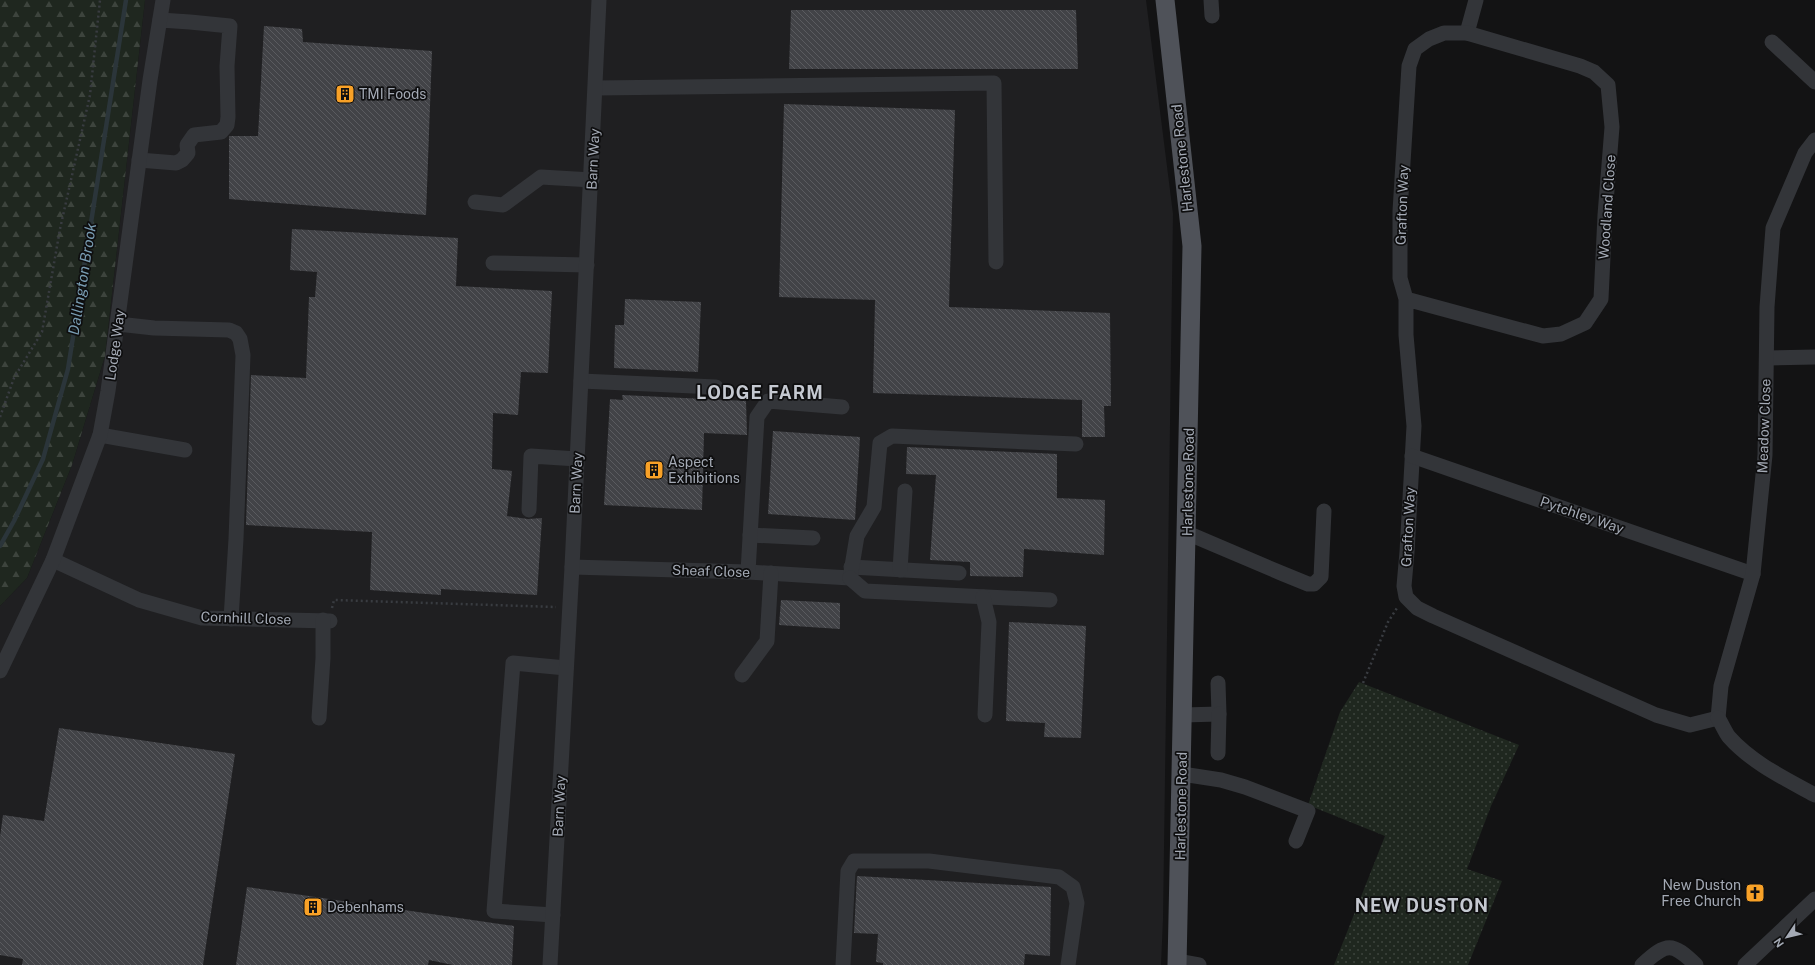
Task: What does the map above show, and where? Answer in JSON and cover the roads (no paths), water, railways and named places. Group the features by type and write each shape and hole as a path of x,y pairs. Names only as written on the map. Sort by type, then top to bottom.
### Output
{"main road":[{"name":"Harlestone Road","path":"1164,0 1192,246 1177,963"}],"street":[{"name":"Lodge Way","path":"0,671 53,560 100,436 118,324 150,80 163,0"},
{"name":"Barn Way","path":"550,965 592,180 599,0"},
{"path":"1211,0 1212,16"},
{"path":"1467,33 1476,0"},
{"path":"139,160 176,163 182,160 188,153 187,145 194,135 221,132 227,125 227,66 230,26 160,20"},
{"name":"Grafton Way","path":"1467,33 1444,33 1428,39 1415,49 1409,66 1400,211 1400,278 1406,299 1406,335 1414,426 1404,586 1406,597 1417,608 1433,616 1656,715 1690,725 1718,718"},
{"name":"Woodland Close","path":"1406,299 1544,336 1560,334 1585,323 1601,300 1605,215 1612,127 1608,85 1594,72 1580,66 1467,33"},
{"path":"1772,42 1815,82"},
{"path":"596,88 994,83 996,262"},
{"name":"Meadow Close","path":"1718,718 1721,686 1753,574 1765,455 1767,307 1773,228 1805,153 1815,140"},
{"path":"475,202 503,205 541,177 592,180"},
{"path":"493,263 587,265"},
{"path":"118,324 154,328 229,330 236,333 240,339 243,355 242,410 231,619"},
{"path":"1766,358 1815,357"},
{"path":"581,381 716,387"},
{"path":"748,572 757,417 768,401 842,407"},
{"path":"100,436 185,450"},
{"path":"1050,600 865,592 851,573 857,536 874,507 880,443 892,436 1076,444"},
{"path":"530,510 531,456 577,459"},
{"name":"Pytchley Way","path":"1412,456 1753,574"},
{"path":"900,570 905,491"},
{"path":"1187,533 1308,584 1314,584 1321,577 1324,511"},
{"path":"750,535 813,538"},
{"name":"Cornhill Close","path":"53,560 139,600 202,618 326,620 319,718"},
{"name":"Sheaf Close","path":"572,567 771,573 851,573 900,570 959,573"},
{"path":"742,675 767,641 771,573"},
{"path":"983,597 989,622 985,715"},
{"path":"553,916 494,911 513,663 566,668"},
{"path":"1218,683 1218,753"},
{"path":"1183,715 1219,714"},
{"path":"1718,718 1729,736 1745,752 1763,765 1815,795"},
{"path":"1182,774 1221,780 1245,787 1308,811 1296,841"},
{"path":"843,965 848,871 854,861 929,861 1059,877 1073,887 1077,904 1068,965"},
{"path":"1745,965 1815,899"},
{"path":"1642,965 1663,948 1670,947 1683,953 1696,965"},
{"path":"1177,963 1198,965"}],"waterway":[{"name":"Dallington Brook","path":"0,546 14,521 43,459 68,369 126,0"}],"place":[{"name":"TMI Foods","path":"345,94"},
{"name":"Aspect Exhibitions","path":"654,470"},
{"name":"New Duston Free Church","path":"1755,893"},
{"name":"Debenhams","path":"313,907"}],"district":[{"name":"LODGE FARM","path":"760,392"},
{"name":"NEW DUSTON","path":"1422,905"}]}
